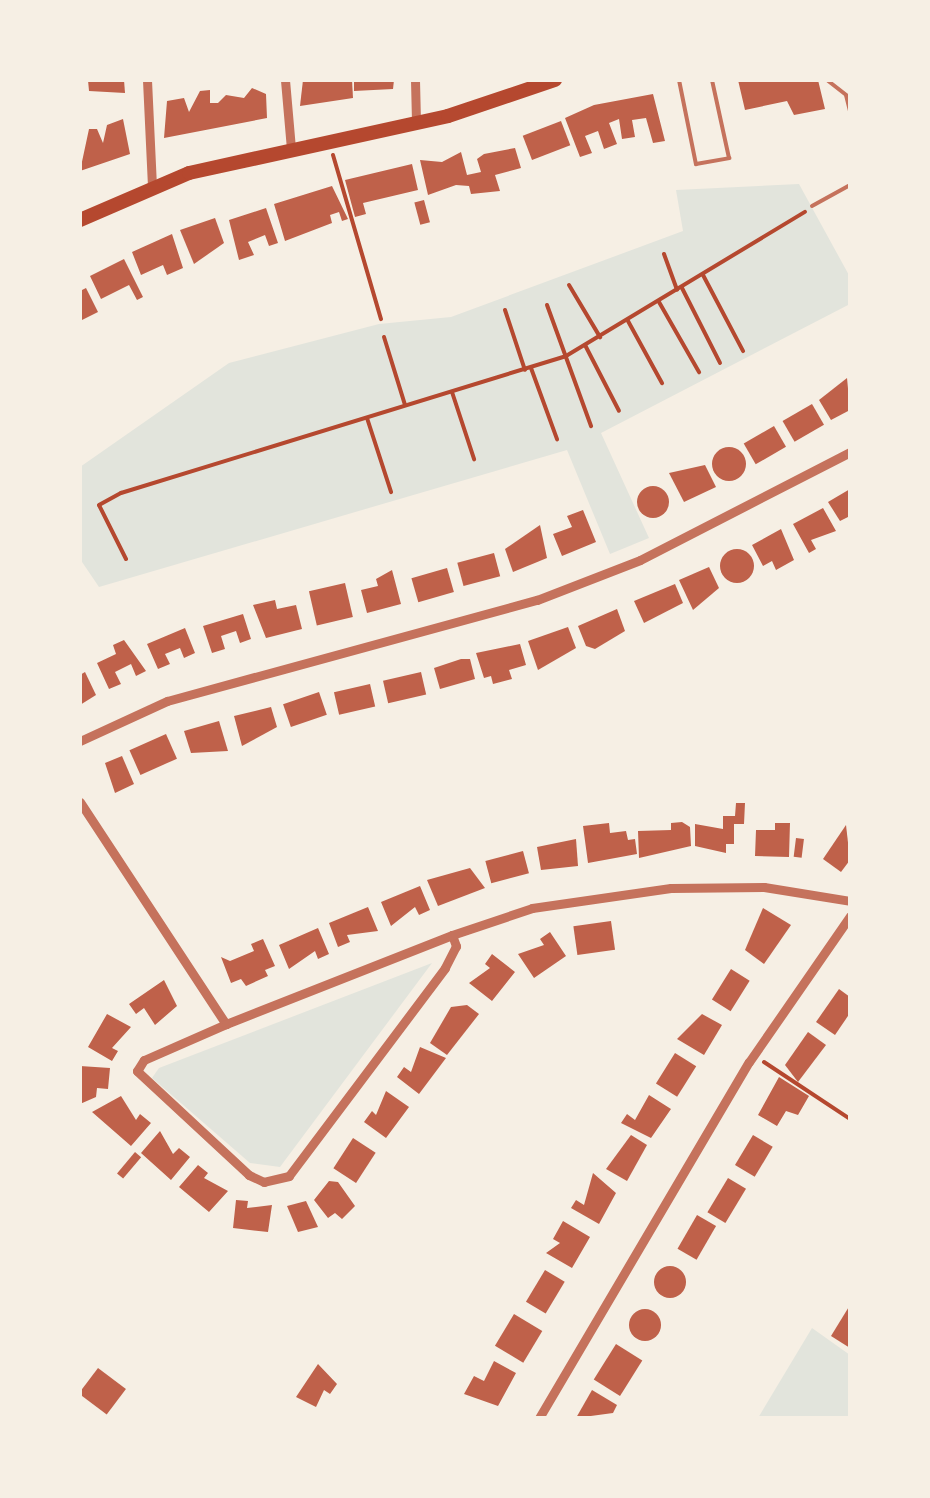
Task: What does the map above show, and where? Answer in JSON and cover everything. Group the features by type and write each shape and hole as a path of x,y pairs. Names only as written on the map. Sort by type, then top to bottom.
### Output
{"highway":[{"path":"80,220 152,186 291,148 416,122 555,80"}],"street":[{"path":"147,80 152,186"},
{"path":"285,80 291,148"},
{"path":"416,80 416,122"},
{"path":"80,741 137,711 199,691 537,600 688,537 850,452"},
{"path":"80,802 226,1024"},
{"path":"452,934 456,946 445,968 290,1176 264,1182 249,1176 138,1071 144,1060 226,1024 452,934 532,908 624,892 764,888 850,901"},
{"path":"540,1418 749,1062 850,916"}],"lane":[{"path":"679,80 696,164 728,158 712,80"},
{"path":"827,80 846,95 850,111"},
{"path":"812,206 850,185"}],"path":[{"path":"329,141 382,319"},
{"path":"126,558 99,504 566,356 812,206"},
{"path":"664,254 720,363"},
{"path":"703,275 743,351"},
{"path":"569,286 600,337"},
{"path":"659,302 699,372"},
{"path":"547,305 591,426"},
{"path":"505,310 557,439"},
{"path":"628,320 662,383"},
{"path":"384,337 406,405"},
{"path":"585,345 619,412"},
{"path":"452,392 474,459"},
{"path":"367,418 391,492"},
{"path":"764,1062 850,1119"}],"shaded area":[{"path":"799,184 850,277 850,304 601,433 649,538 610,554 567,450 99,587 80,559 80,467 229,363 379,324 451,317 683,231 676,190"},
{"path":"432,963 280,1167 250,1163 152,1078 159,1068"},
{"path":"812,1328 850,1355 850,1418 758,1418"}],"building":[{"path":"88,80 124,80 125,93 89,91"},
{"path":"303,80 352,80 353,98 300,106"},
{"path":"354,80 394,80 393,89 354,91"},
{"path":"738,80 818,80 825,109 794,115 787,101 745,110"},
{"path":"252,88 266,94 267,118 164,138 167,101 184,98 189,112 200,91 210,90 210,103 218,103 226,95 244,98"},
{"path":"653,94 665,141 653,143 646,118 632,120 635,137 622,139 619,119 609,123 617,144 604,149 598,131 585,136 592,153 580,157 565,118 594,105"},
{"path":"123,119 130,154 80,171 89,129 97,129 103,143 107,125"},
{"path":"561,121 570,145 532,160 523,136"},
{"path":"515,148 521,168 495,175 500,191 471,194 469,186 456,185 428,195 420,160 442,162 461,152 467,175 481,172 477,159 484,154"},
{"path":"412,164 418,190 363,203 366,214 355,217 345,180"},
{"path":"332,186 348,219 342,221 339,212 330,215 332,223 285,241 274,204"},
{"path":"424,200 430,222 420,225 414,203"},
{"path":"266,208 278,243 269,246 265,235 248,242 254,255 239,260 229,220"},
{"path":"215,218 224,243 194,264 180,230"},
{"path":"172,234 183,268 167,275 163,265 141,275 132,252"},
{"path":"124,259 143,297 137,300 129,285 101,299 90,276"},
{"path":"86,288 98,312 80,321 80,291"},
{"path":"847,378 850,410 831,420 819,400"},
{"path":"812,404 824,425 795,442 783,421"},
{"path":"774,426 786,447 756,464 744,443"},
{"path":"729,447 741,452 746,464 741,476 729,481 717,476 712,464 717,452"},
{"path":"705,465 716,487 684,502 669,473"},
{"path":"653,486 664,491 669,502 664,513 653,518 642,513 637,502 642,491"},
{"path":"850,489 850,516 840,521 828,502"},
{"path":"823,508 836,531 811,540 816,549 809,553 793,524"},
{"path":"583,510 596,542 562,556 553,534 572,527 567,516"},
{"path":"540,525 547,558 513,572 505,549"},
{"path":"781,529 794,560 776,570 772,561 763,566 752,545"},
{"path":"737,549 749,554 754,566 749,578 737,583 725,578 720,566 725,554"},
{"path":"494,553 500,576 464,586 457,563"},
{"path":"709,567 719,588 693,610 679,580"},
{"path":"447,568 454,592 418,602 411,578"},
{"path":"392,570 401,604 367,613 361,590 378,586 376,579"},
{"path":"345,583 353,617 317,625 309,591"},
{"path":"675,584 683,603 644,623 634,601"},
{"path":"275,600 277,609 296,605 302,629 266,638 253,605"},
{"path":"617,609 625,631 595,649 586,646 578,626"},
{"path":"243,614 251,639 240,643 236,631 221,636 225,649 212,653 203,626"},
{"path":"568,627 576,648 538,670 528,641"},
{"path":"185,628 195,653 184,658 180,648 165,654 170,664 158,669 147,644"},
{"path":"124,640 146,671 136,676 131,664 115,672 121,684 109,689 97,663 116,654 113,645"},
{"path":"520,644 526,665 509,670 512,679 493,684 491,676 484,678 476,653"},
{"path":"470,659 475,679 440,689 434,668"},
{"path":"85,672 96,695 80,705 80,675"},
{"path":"421,672 426,694 388,703 383,681"},
{"path":"370,684 375,706 339,715 334,692"},
{"path":"319,692 327,715 291,727 283,704"},
{"path":"271,707 277,727 242,746 234,716"},
{"path":"219,721 228,751 191,753 184,731"},
{"path":"166,734 177,759 140,775 129,750"},
{"path":"122,756 134,784 115,793 105,763"},
{"path":"736,803 745,803 744,824 734,824 734,844 726,844 726,853 695,846 695,824 723,829 723,816 735,816"},
{"path":"682,822 690,827 691,846 639,858 638,831 671,830 671,823"},
{"path":"609,823 610,833 626,831 628,840 635,839 637,854 588,863 583,826"},
{"path":"775,823 790,823 789,857 755,856 756,830 775,830"},
{"path":"846,825 850,860 841,872 823,859"},
{"path":"796,838 804,839 802,858 794,857"},
{"path":"576,839 578,866 541,870 537,847"},
{"path":"523,851 529,873 491,883 485,861"},
{"path":"470,868 485,888 438,906 427,880"},
{"path":"420,886 430,910 419,915 415,907 391,926 381,902"},
{"path":"368,907 378,931 347,935 350,942 338,947 329,923"},
{"path":"763,908 791,925 764,964 745,950"},
{"path":"611,921 615,950 577,955 573,926"},
{"path":"318,928 329,954 318,959 315,951 289,969 279,945"},
{"path":"550,932 566,956 534,978 518,954 544,945 540,939"},
{"path":"263,939 275,966 265,970 268,976 246,986 241,979 231,983 221,957 230,961 254,951 251,944"},
{"path":"492,954 515,972 492,1001 469,983 490,968 485,964"},
{"path":"731,969 750,981 731,1011 712,1000"},
{"path":"164,980 177,1006 155,1025 144,1008 136,1014 129,1004"},
{"path":"839,989 850,997 850,1013 835,1035 816,1022"},
{"path":"467,1005 479,1014 447,1055 430,1043 451,1007"},
{"path":"107,1014 131,1027 112,1048 118,1051 112,1061 88,1047"},
{"path":"702,1014 722,1025 704,1055 677,1039"},
{"path":"808,1032 826,1045 798,1082 785,1065"},
{"path":"420,1047 446,1058 419,1094 397,1077 404,1067 411,1072"},
{"path":"675,1053 696,1066 677,1097 656,1084"},
{"path":"80,1066 110,1068 108,1089 97,1088 96,1097 80,1104"},
{"path":"779,1077 809,1096 798,1115 786,1111 777,1126 758,1115"},
{"path":"386,1091 409,1107 386,1138 364,1122 372,1111 376,1115"},
{"path":"649,1095 671,1109 651,1138 621,1123 627,1114 635,1120"},
{"path":"121,1096 136,1120 140,1114 151,1123 131,1146 92,1112"},
{"path":"160,1131 173,1154 179,1148 190,1157 171,1180 141,1153"},
{"path":"631,1135 647,1145 627,1181 606,1169"},
{"path":"753,1135 773,1147 755,1177 735,1165"},
{"path":"353,1138 376,1153 356,1183 333,1168"},
{"path":"135,1152 141,1157 123,1179 117,1173"},
{"path":"198,1165 208,1173 204,1178 228,1191 209,1212 179,1187"},
{"path":"593,1173 616,1193 599,1224 571,1208 576,1200 584,1205"},
{"path":"728,1178 746,1189 725,1223 707,1212"},
{"path":"329,1181 338,1182 355,1206 342,1219 335,1213 328,1218 314,1200"},
{"path":"236,1200 248,1201 247,1208 272,1205 268,1232 233,1228"},
{"path":"306,1201 318,1227 298,1232 287,1206"},
{"path":"697,1215 716,1226 697,1260 678,1249"},
{"path":"563,1221 590,1237 572,1268 546,1253 560,1243 553,1239"},
{"path":"670,1266 682,1270 686,1282 682,1294 670,1298 658,1294 654,1282 658,1270"},
{"path":"545,1270 565,1282 546,1314 526,1302"},
{"path":"850,1305 850,1348 831,1336"},
{"path":"645,1309 657,1313 661,1325 657,1337 645,1341 633,1337 629,1325 633,1313"},
{"path":"514,1314 542,1331 523,1363 495,1346"},
{"path":"616,1344 642,1360 620,1396 594,1380"},
{"path":"494,1361 516,1373 498,1406 464,1394 474,1376 484,1381"},
{"path":"318,1364 337,1384 330,1394 324,1390 316,1407 296,1397"},
{"path":"98,1368 126,1389 107,1415 80,1395"},
{"path":"592,1390 617,1405 613,1413 576,1418"}]}
